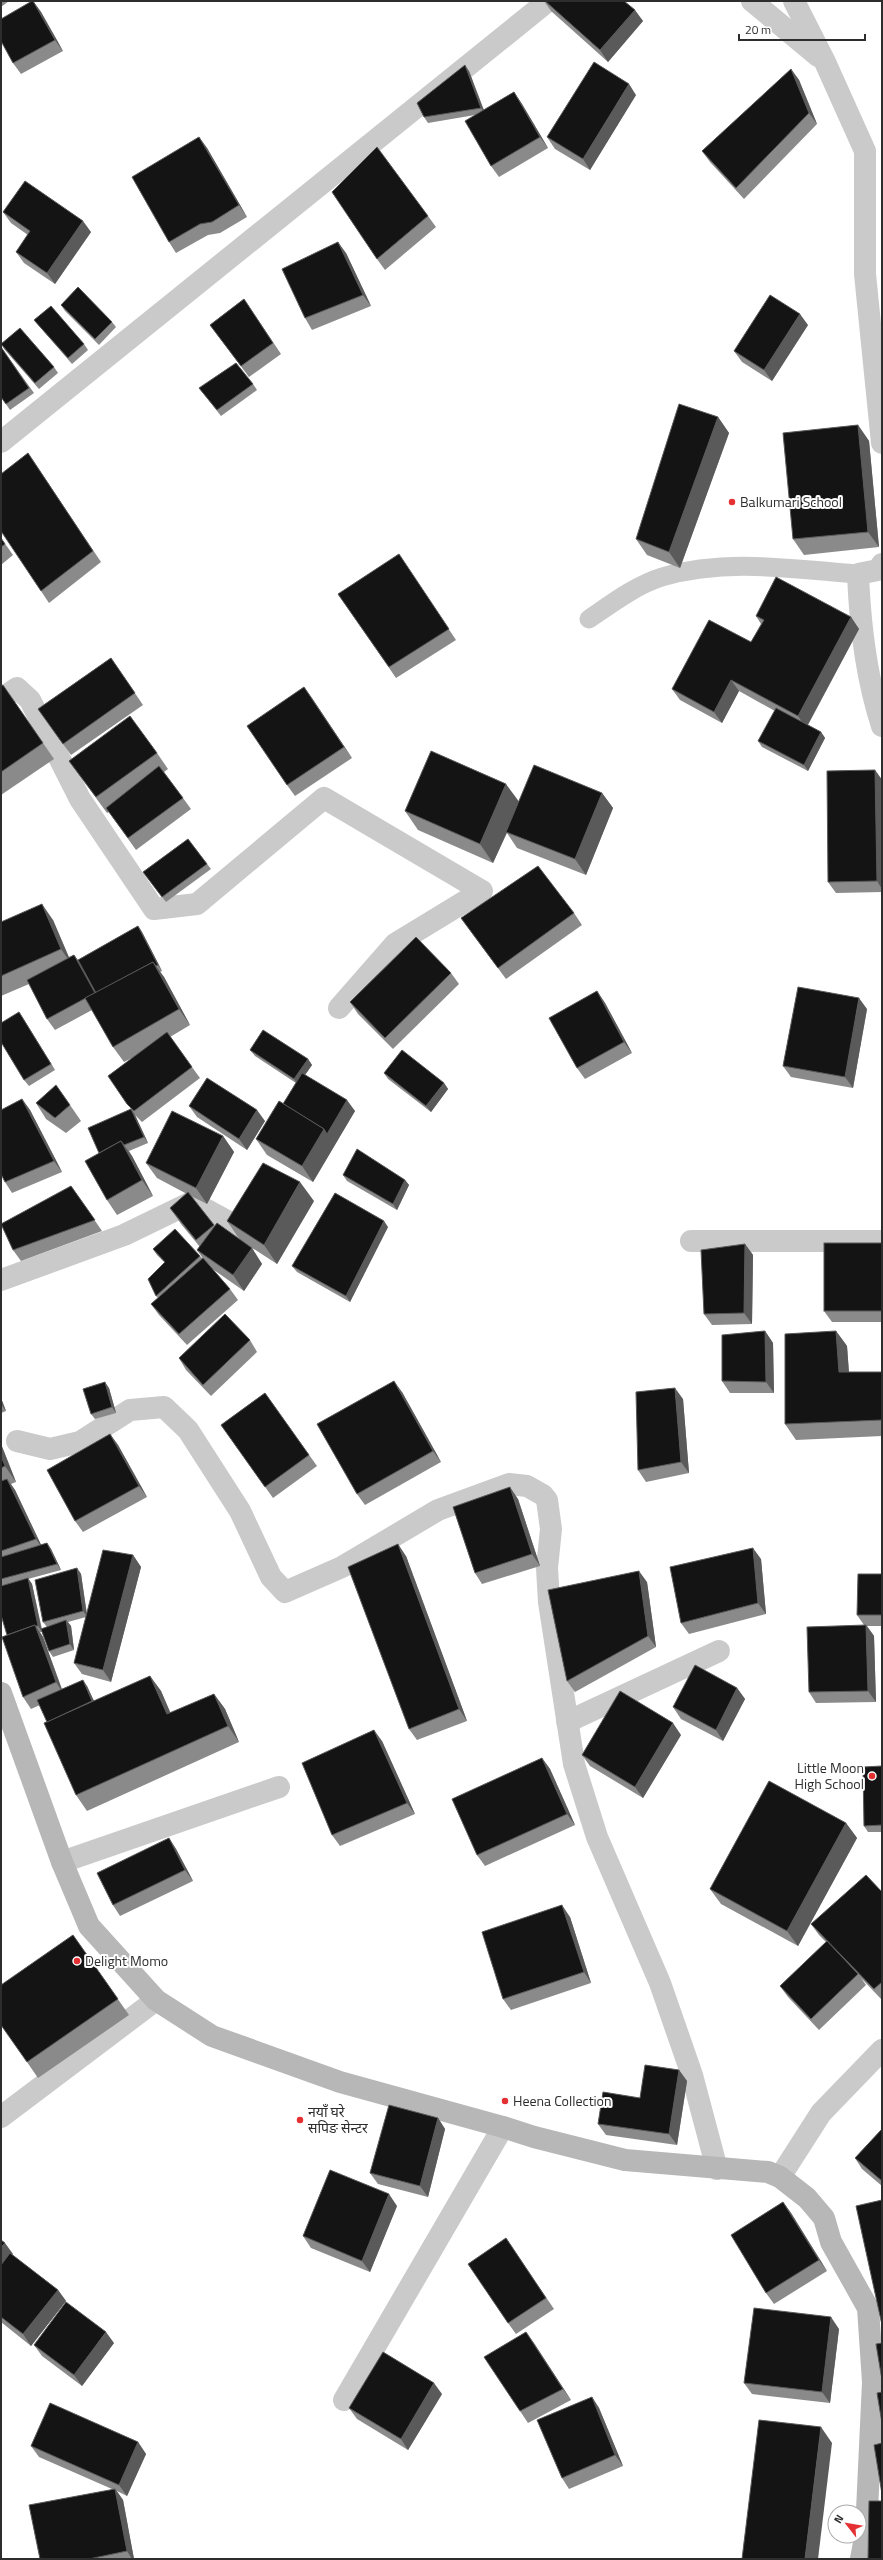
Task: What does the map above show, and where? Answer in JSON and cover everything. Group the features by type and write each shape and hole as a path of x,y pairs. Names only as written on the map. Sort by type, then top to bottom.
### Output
{"main road":[{"path":"1,1693 62,1862 89,1926 156,2000 212,2036 340,2082 534,2137 625,2160 717,2169 768,2172 780,2177 807,2198 824,2218 832,2242 868,2308 873,2382 866,2532 861,2559"}],"street":[{"path":"1,442 548,1"},
{"path":"752,1 825,62"},
{"path":"794,1 825,62 865,151 865,274 882,443"},
{"path":"882,564 878,570 858,574 860,624 872,696 882,726"},
{"path":"1,699 17,688 30,700 80,799 154,909 197,904 324,798 482,891 395,944 339,1008"},
{"path":"1,1280 124,1235 192,1202 236,1226 256,1195"},
{"path":"691,1241 882,1241"},
{"path":"17,1441 50,1449 80,1442 130,1410 164,1407 188,1430 240,1511 271,1577 285,1592 342,1568 438,1510 509,1484 535,1490 547,1500 551,1529 547,1568 549,1602 574,1764 597,1837 660,1983 692,2075 717,2169"},
{"path":"567,1722 719,1651"},
{"path":"62,1862 279,1787"},
{"path":"1,2117 156,2000"},
{"path":"780,2177 821,2113 882,2050"},
{"path":"344,2400 503,2127"}],"lane":[{"path":"589,619 624,596 661,577 704,568 742,565 858,574"}],"building":[{"path":"32,1 55,40 13,63 1,41 1,19"},
{"path":"545,1 624,1 635,10 600,50"},
{"path":"594,62 629,84 583,159 547,137"},
{"path":"465,65 481,108 424,117 417,103"},
{"path":"791,69 809,113 736,188 702,151"},
{"path":"514,92 540,137 491,166 465,121"},
{"path":"199,137 239,205 212,222 200,224 169,242 132,177"},
{"path":"377,147 428,216 377,259 332,192"},
{"path":"25,181 83,221 47,273 16,252 30,231 3,212"},
{"path":"338,242 363,295 305,318 282,269"},
{"path":"78,287 112,322 95,339 61,305"},
{"path":"770,295 800,314 764,370 734,351"},
{"path":"244,299 273,343 241,366 210,325"},
{"path":"51,306 84,344 68,358 34,320"},
{"path":"20,328 54,367 35,383 1,344"},
{"path":"1,347 29,388 6,404 1,397"},
{"path":"236,363 253,384 217,410 199,388"},
{"path":"679,404 718,417 669,552 636,539"},
{"path":"858,425 868,532 793,539 783,433"},
{"path":"28,453 93,551 41,591 1,531 1,474"},
{"path":"1,538 5,544 1,547"},
{"path":"399,554 449,629 389,667 338,594"},
{"path":"776,577 851,617 798,716 731,680 714,712 672,689 709,620 751,642 764,620 756,616"},
{"path":"111,658 135,693 63,744 38,709"},
{"path":"3,685 43,743 1,772 1,686"},
{"path":"304,687 344,747 287,785 247,726"},
{"path":"776,708 821,732 804,765 758,741"},
{"path":"130,716 157,753 96,797 69,761"},
{"path":"431,751 506,784 480,844 405,811"},
{"path":"534,765 602,793 575,859 506,832"},
{"path":"159,766 183,798 128,838 106,808"},
{"path":"875,770 877,881 828,882 827,771"},
{"path":"188,839 207,864 162,897 143,872"},
{"path":"538,866 574,913 498,968 461,918"},
{"path":"42,904 61,949 1,976 1,922"},
{"path":"138,926 158,965 156,966 153,962 96,993 78,960"},
{"path":"416,937 451,973 385,1038 350,1002"},
{"path":"74,955 95,993 47,1019 27,980"},
{"path":"153,962 179,1009 113,1047 85,998"},
{"path":"798,987 859,998 845,1077 783,1066"},
{"path":"597,991 624,1042 577,1068 549,1018"},
{"path":"19,1012 51,1064 24,1080 1,1042 1,1023"},
{"path":"263,1030 308,1059 294,1079 250,1050"},
{"path":"167,1032 192,1067 134,1111 127,1104 108,1076"},
{"path":"402,1050 444,1083 426,1106 384,1073"},
{"path":"302,1073 347,1100 327,1134 324,1129 283,1104"},
{"path":"207,1078 257,1110 239,1139 189,1106"},
{"path":"56,1085 70,1105 55,1118 36,1103"},
{"path":"22,1099 54,1161 5,1182 1,1174 1,1110"},
{"path":"279,1101 324,1129 302,1166 256,1139"},
{"path":"131,1109 144,1137 124,1145 121,1141 99,1153 88,1128"},
{"path":"172,1111 223,1136 196,1188 146,1163"},
{"path":"121,1141 142,1180 107,1200 85,1161"},
{"path":"357,1149 405,1180 393,1204 343,1175"},
{"path":"263,1163 300,1182 264,1245 227,1221"},
{"path":"71,1186 95,1220 13,1250 1,1224"},
{"path":"188,1192 214,1225 196,1240 170,1208"},
{"path":"335,1193 384,1221 346,1296 292,1266"},
{"path":"217,1223 252,1248 233,1275 197,1250"},
{"path":"175,1229 200,1256 156,1296 148,1279 165,1262 153,1249"},
{"path":"824,1243 882,1243 882,1311 824,1311"},
{"path":"745,1244 744,1313 704,1314 701,1250"},
{"path":"203,1258 230,1289 179,1334 151,1304"},
{"path":"225,1314 250,1340 203,1385 179,1358"},
{"path":"765,1331 766,1382 722,1381 722,1335"},
{"path":"836,1331 839,1372 882,1372 882,1420 785,1424 785,1334"},
{"path":"394,1381 433,1451 357,1494 317,1424"},
{"path":"105,1382 112,1407 91,1414 83,1389"},
{"path":"675,1388 681,1462 638,1470 636,1392"},
{"path":"265,1393 309,1455 265,1487 221,1425"},
{"path":"110,1434 139,1486 75,1521 47,1470"},
{"path":"1,1456 5,1466 1,1468"},
{"path":"7,1479 36,1539 1,1551 1,1481"},
{"path":"510,1487 532,1554 475,1573 453,1507"},
{"path":"47,1543 57,1564 1,1579 1,1557"},
{"path":"398,1544 459,1709 409,1729 348,1567"},
{"path":"753,1548 758,1603 681,1623 670,1567"},
{"path":"103,1550 133,1555 103,1670 74,1663"},
{"path":"77,1568 83,1611 43,1622 35,1580"},
{"path":"639,1571 648,1636 567,1681 548,1590"},
{"path":"858,1574 882,1574 882,1615 857,1615"},
{"path":"28,1578 38,1626 35,1625 7,1635 1,1615 1,1586"},
{"path":"66,1620 70,1644 49,1651 41,1629"},
{"path":"35,1625 56,1682 23,1697 2,1637"},
{"path":"866,1625 868,1691 809,1692 807,1627"},
{"path":"695,1665 737,1688 716,1730 673,1707"},
{"path":"150,1676 167,1714 214,1694 228,1726 76,1795 44,1723"},
{"path":"83,1680 92,1701 47,1722 37,1700"},
{"path":"620,1691 673,1723 635,1787 582,1755"},
{"path":"374,1730 407,1803 332,1835 302,1763"},
{"path":"542,1758 567,1814 477,1855 452,1799"},
{"path":"882,1766 882,1825 864,1826 863,1767"},
{"path":"769,1781 846,1823 787,1931 710,1889"},
{"path":"169,1838 185,1870 113,1905 97,1873"},
{"path":"866,1875 882,1892 882,1982 874,1989 811,1924"},
{"path":"562,1905 584,1972 503,1999 482,1932"},
{"path":"73,1935 118,1999 27,2062 1,2025 1,1985"},
{"path":"827,1941 858,1974 811,2019 780,1986"},
{"path":"645,2065 679,2070 669,2134 598,2124 603,2092 640,2098"},
{"path":"389,2105 438,2118 420,2186 370,2173"},
{"path":"882,2129 882,2181 855,2158"},
{"path":"330,2170 389,2194 362,2261 303,2236"},
{"path":"882,2200 882,2325 856,2206"},
{"path":"783,2202 819,2260 766,2293 731,2235"},
{"path":"506,2238 546,2298 508,2323 468,2264"},
{"path":"1,2240 5,2243 1,2247"},
{"path":"10,2253 58,2290 23,2334 1,2317 1,2265"},
{"path":"66,2302 106,2332 74,2375 34,2345"},
{"path":"754,2308 831,2317 822,2392 744,2383"},
{"path":"526,2332 563,2389 520,2411 484,2357"},
{"path":"882,2343 882,2380 876,2344"},
{"path":"383,2352 434,2383 401,2439 349,2408"},
{"path":"882,2392 882,2423 877,2393"},
{"path":"592,2397 615,2455 562,2478 537,2420"},
{"path":"50,2403 138,2442 119,2485 31,2446"},
{"path":"759,2420 821,2427 805,2559 742,2559"},
{"path":"882,2443 882,2494 874,2445"},
{"path":"115,2489 127,2551 89,2559 40,2559 29,2505"},
{"path":"869,2501 882,2501 882,2559 868,2559"}],"place":[{"name":"Balkumari School","path":"732,502"},
{"name":"Little Moon High School","path":"872,1776"},
{"name":"Delight Momo","path":"77,1961"},
{"name":"Heena Collection","path":"505,2101"},
{"name":"नयाँ घरे सपिङ सेन्टर","path":"300,2120"}]}
